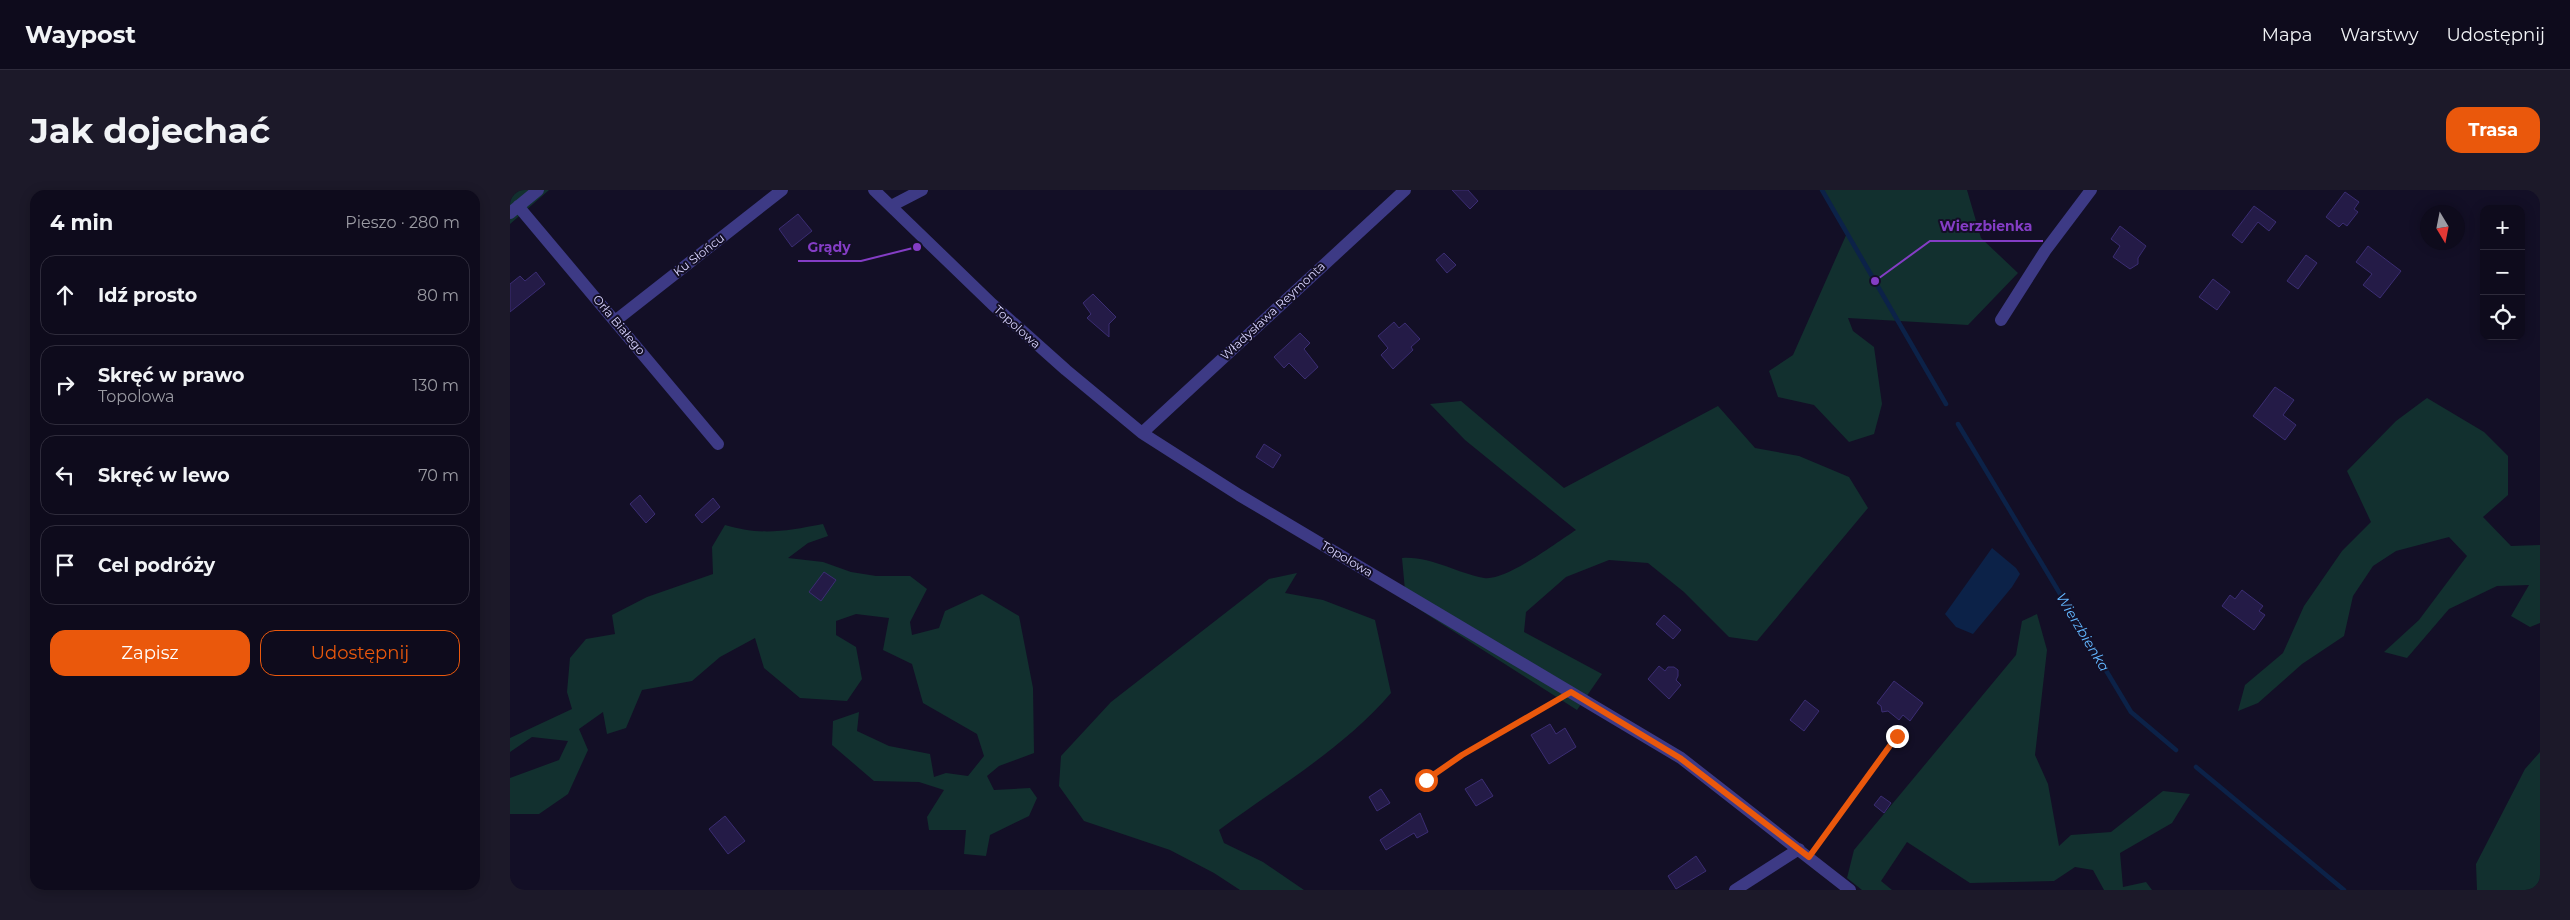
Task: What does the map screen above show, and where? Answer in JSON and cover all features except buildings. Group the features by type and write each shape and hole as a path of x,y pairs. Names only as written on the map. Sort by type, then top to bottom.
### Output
{"street":[{"path":"514,209 538,190"},
{"name":"Ku Słońcu","path":"615,321 782,190"},
{"name":"Topolowa","path":"874,190 1051,357 1142,433 1239,494 1680,758 1850,890"},
{"path":"891,206 922,190"},
{"name":"Władysława Reymonta","path":"1142,433 1405,190"},
{"path":"2001,320 2040,259 2091,190"},
{"name":"Orła Białego","path":"514,209 615,321 718,444"},
{"path":"1735,890 1804,853"}],"path":[{"path":"1426,780 1462,755 1571,692"},
{"path":"1804,853 1897,736"}],"green space":[{"path":"510,190 549,190 510,224"},
{"path":"1824,190 1967,190 1981,238 2018,273 1968,325 1848,318 1853,331 1874,347 1882,404 1874,434 1849,442 1814,405 1778,397 1769,371 1793,355 1847,233"},
{"path":"2427,398 2484,432 2508,456 2508,495 2483,517 2511,546 2540,545 2540,623 2530,627 2511,616 2529,585 2497,586 2449,609 2407,658 2384,652 2419,620 2467,556 2449,537 2396,551 2373,566 2353,596 2344,636 2302,664 2258,703 2238,711 2245,685 2283,653 2304,606 2342,551 2371,522 2347,471 2396,421"},
{"path":"1461,401 1564,488 1718,406 1755,448 1799,456 1849,477 1868,508 1757,641 1729,637 1684,592 1648,563 1609,560 1566,577 1526,612 1524,632 1602,674 1577,710 1406,601 1402,558 1433,562 1474,576 1493,578 1517,568 1576,530 1465,440 1430,404"},
{"path":"823,524 828,536 808,543 788,558 823,562 851,572 876,576 910,576 927,589 910,622 912,635 939,628 945,611 982,594 1019,616 1033,688 1034,753 999,766 987,776 994,790 1030,788 1037,798 1029,816 990,835 986,856 964,854 966,830 929,830 927,817 944,790 919,782 874,781 832,745 833,721 859,712 857,731 889,746 930,754 934,777 946,773 968,776 984,756 977,734 923,703 912,664 883,650 889,618 856,614 836,621 836,635 856,647 862,679 847,701 800,698 764,668 755,638 720,657 692,681 642,690 626,728 607,734 603,712 579,729 588,750 568,794 539,814 510,814 510,778 559,760 568,741 532,737 510,752 510,738 572,709 567,692 570,658 586,639 615,634 612,615 647,597 713,574 712,547 725,525 751,530 774,531"},
{"path":"1297,573 1285,593 1323,600 1375,620 1391,693 1331,750 1219,830 1224,843 1263,862 1304,890 1240,890 1214,873 1170,850 1084,821 1059,786 1061,756 1111,702 1269,579"},
{"path":"2037,614 2047,650 2035,755 2048,784 2059,846 2071,835 2111,832 2163,791 2190,794 2172,823 2120,853 2123,887 2146,882 2152,890 2104,890 2093,870 2075,867 2054,881 1970,883 1907,842 1881,881 1892,890 1862,890 1847,878 1854,850 2016,655 2022,621"},
{"path":"2540,752 2540,890 2477,890 2476,864 2525,769"}],"water":[{"path":"1992,548 2016,568 2020,574 2012,587 1973,634 1956,627 1945,614"}],"waterway":[{"name":"Wierzbienka","path":"1822,190 1946,404"},
{"name":"Wierzbienka","path":"1958,424 2131,712 2176,750"},
{"name":"Wierzbienka","path":"2196,767 2344,890"}],"place":[{"name":"Grądy","path":"917,247"},
{"name":"Wierzbienka","path":"1875,281"}],"route":[{"path":"1426,780 1462,755 1526,720 1571,692 1680,758 1809,857 1897,736"}]}
